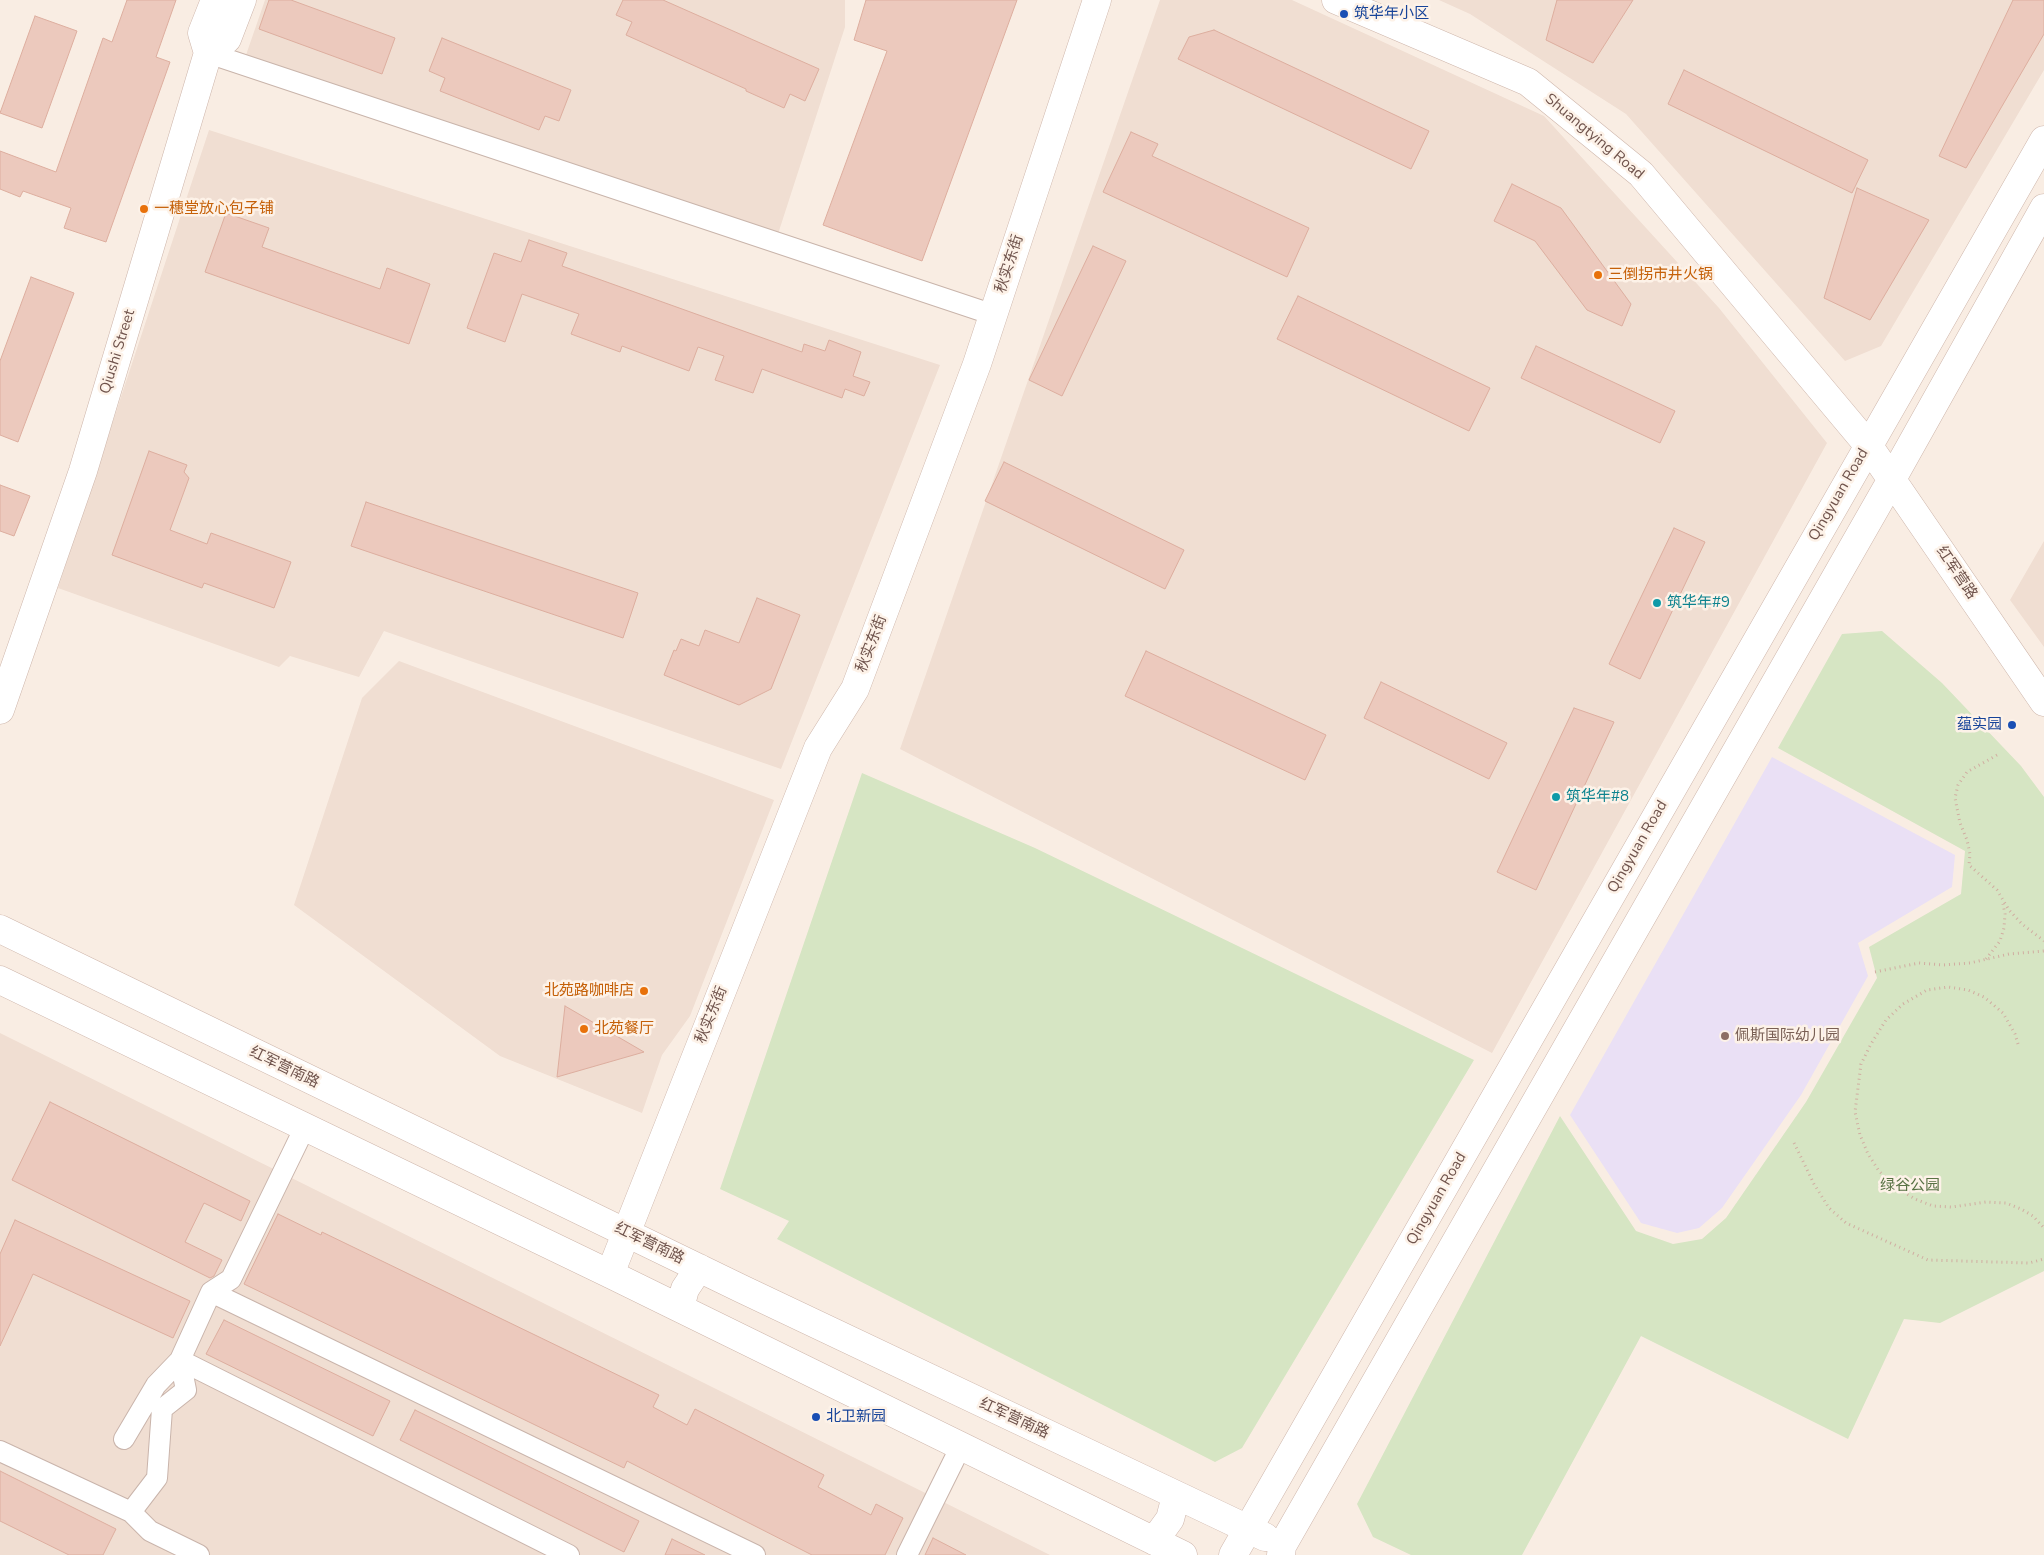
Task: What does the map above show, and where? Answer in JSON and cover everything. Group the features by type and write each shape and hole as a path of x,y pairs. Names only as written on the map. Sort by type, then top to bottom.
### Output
{"main road":[{"path":"215,0 202,33 208,53 227,39 242,0"},
{"name":"秋实东街","path":"610,1274 818,748 855,689 978,364 1097,0"},
{"name":"Shuangtying Road","path":"1336,0 1528,82 1641,174 1868,445"},
{"name":"Qiushi Street","path":"0,710 83,471 208,53"},
{"name":"Qingyuan Road","path":"1233,1555 2044,140"},
{"path":"1288,1552 2044,208"},
{"name":"红军营路","path":"1868,445 2044,702"},
{"name":"红军营南路","path":"0,929 626,1233 1176,1496 1248,1528 1288,1552"},
{"path":"0,980 680,1308 1183,1555"},
{"path":"680,1308 685,1289 699,1268"},
{"path":"1154,1541 1170,1519 1176,1496"}],"street":[{"path":"208,53 994,315"},
{"path":"124,1439 156,1385 180,1360 211,1292 231,1279 305,1127"},
{"path":"211,1292 755,1555"},
{"path":"131,1512 157,1478 162,1409 186,1390 180,1360"},
{"path":"180,1360 569,1555"},
{"path":"907,1555 961,1446"},
{"path":"0,1451 131,1512 150,1531 199,1555"}],"path":[{"path":"1997,755 1968,772 1958,785 1955,798 1960,823 1969,847 1970,865 1997,890 2022,924 2044,941"},
{"path":"1986,960 2000,941 2004,928 2003,900"},
{"path":"1875,972 1919,963 1943,965 1970,963 2009,954 2044,951"},
{"path":"2018,1044 2015,1034 2003,1013 1984,997 1968,990 1948,988 1927,990 1903,1004 1886,1020 1870,1044 1861,1064 1855,1112 1860,1135 1868,1154 1878,1171 1901,1191 1933,1206 1952,1207 1986,1202 2006,1203 2033,1216 2044,1228"},
{"path":"1794,1144 1814,1184 1829,1208 1846,1223 1928,1260 2029,1263 2044,1259"}],"shaded area":[{"path":"265,0 845,0 845,27 778,234 246,55"},
{"path":"1160,0 1292,0 1544,116 1719,308 1827,443 1492,1053 900,749"},
{"path":"1439,0 2044,0 2044,70 1881,346 1845,361 1626,114 1470,14"},
{"path":"209,130 940,365 781,769 384,631 359,677 290,656 279,667 58,588"},
{"path":"2044,541 2044,647 2010,600"},
{"path":"399,661 774,800 690,1016 662,1055 642,1113 500,1056 294,905 362,698"},
{"name":"佩斯国际幼儿园","path":"1772,757 1955,855 1952,887 1858,943 1868,976 1801,1095 1722,1208 1699,1228 1677,1233 1641,1223 1570,1115"},
{"name":"北卫新园","path":"0,1033 1050,1555 0,1555"}],"green space":[{"name":"绿谷公园","path":"1882,631 1942,683 2021,766 2044,797 2044,1271 1940,1323 1904,1319 1848,1439 1641,1336 1522,1555 1411,1555 1373,1537 1357,1504 1560,1116 1636,1231 1673,1244 1702,1239 1726,1218 1806,1102 1877,978 1869,947 1961,894 1965,851 1778,748 1842,634"},
{"path":"862,773 1035,848 1474,1060 1242,1448 1215,1462 777,1239 789,1221 720,1189"}],"building":[{"path":"127,0 176,0 156,57 170,62 106,242 64,228 71,208 23,191 20,197 0,189 0,151 56,172 103,38 112,42"},
{"path":"269,0 291,0 395,38 382,74 259,29"},
{"path":"623,0 663,0 819,69 805,101 790,94 784,108 626,35 632,22 616,15"},
{"path":"866,0 1017,0 922,261 823,225 887,51 854,40"},
{"path":"1557,0 1633,0 1593,63 1546,40"},
{"path":"2013,0 2044,0 2044,34 1966,168 1939,156"},
{"path":"35,16 77,31 42,128 0,113"},
{"path":"1214,30 1429,131 1411,169 1178,59 1189,37"},
{"path":"442,38 571,90 559,121 545,116 539,130 440,91 445,78 429,71"},
{"path":"1684,70 1868,160 1852,193 1668,104"},
{"path":"1131,132 1158,144 1152,156 1309,228 1287,277 1103,192"},
{"path":"1512,184 1561,208 1631,304 1622,326 1587,310 1535,241 1494,221"},
{"path":"1857,188 1929,220 1870,320 1824,298"},
{"path":"226,213 269,228 262,247 380,289 387,268 430,284 409,344 205,272"},
{"path":"529,240 567,253 562,266 802,352 804,344 825,351 829,340 861,352 853,376 870,382 864,396 845,389 842,398 762,369 753,393 715,380 724,356 698,347 689,371 622,346 620,352 571,334 579,314 522,294 505,342 467,328 494,253 521,262"},
{"path":"1093,246 1126,261 1062,396 1029,380"},
{"path":"31,277 74,293 18,442 0,435 0,361"},
{"path":"1298,296 1490,388 1469,431 1277,339"},
{"path":"1536,346 1675,411 1660,443 1521,378"},
{"path":"149,451 187,465 184,472 189,478 170,530 207,544 211,533 291,562 274,608 204,583 202,588 112,555"},
{"path":"1004,462 1184,550 1165,589 985,501"},
{"path":"0,485 30,496 14,536 0,531"},
{"path":"366,502 638,593 623,638 351,546"},
{"name":"筑华年#9","path":"1674,528 1705,542 1640,679 1609,664"},
{"path":"757,598 800,615 771,689 739,705 664,675 674,650 676,651 681,639 699,646 705,630 739,643"},
{"path":"1146,651 1326,735 1305,780 1125,696"},
{"path":"1381,682 1507,743 1489,779 1364,718"},
{"name":"筑华年#8","path":"1574,708 1614,722 1536,890 1497,872"},
{"name":"北苑餐厅","path":"565,1006 644,1052 557,1077"},
{"path":"50,1102 250,1201 241,1221 204,1203 185,1242 222,1260 214,1276 210,1278 12,1180"},
{"path":"278,1214 321,1235 322,1232 659,1395 653,1407 687,1425 695,1409 824,1475 818,1487 871,1515 876,1504 903,1518 885,1555 812,1555 627,1461 624,1468 244,1284"},
{"path":"15,1220 190,1301 173,1338 33,1274 0,1346 0,1254"},
{"path":"224,1320 390,1401 373,1436 206,1354"},
{"path":"415,1410 639,1521 624,1552 400,1440"},
{"path":"0,1471 116,1529 103,1555 69,1555 0,1521"},
{"path":"933,1538 966,1555 925,1555"},
{"path":"672,1539 705,1555 665,1555"}],"place":[{"name":"筑华年小区","path":"1344,14"},
{"name":"一穗堂放心包子铺","path":"144,209"},
{"name":"三倒拐市井火锅","path":"1598,275"},
{"name":"筑华年#9","path":"1657,603"},
{"name":"蕴实园","path":"2012,725"},
{"name":"筑华年#8","path":"1556,797"},
{"name":"北苑路咖啡店","path":"644,991"},
{"name":"北苑餐厅","path":"584,1029"},
{"name":"佩斯国际幼儿园","path":"1725,1036"},
{"name":"北卫新园","path":"816,1417"}]}
